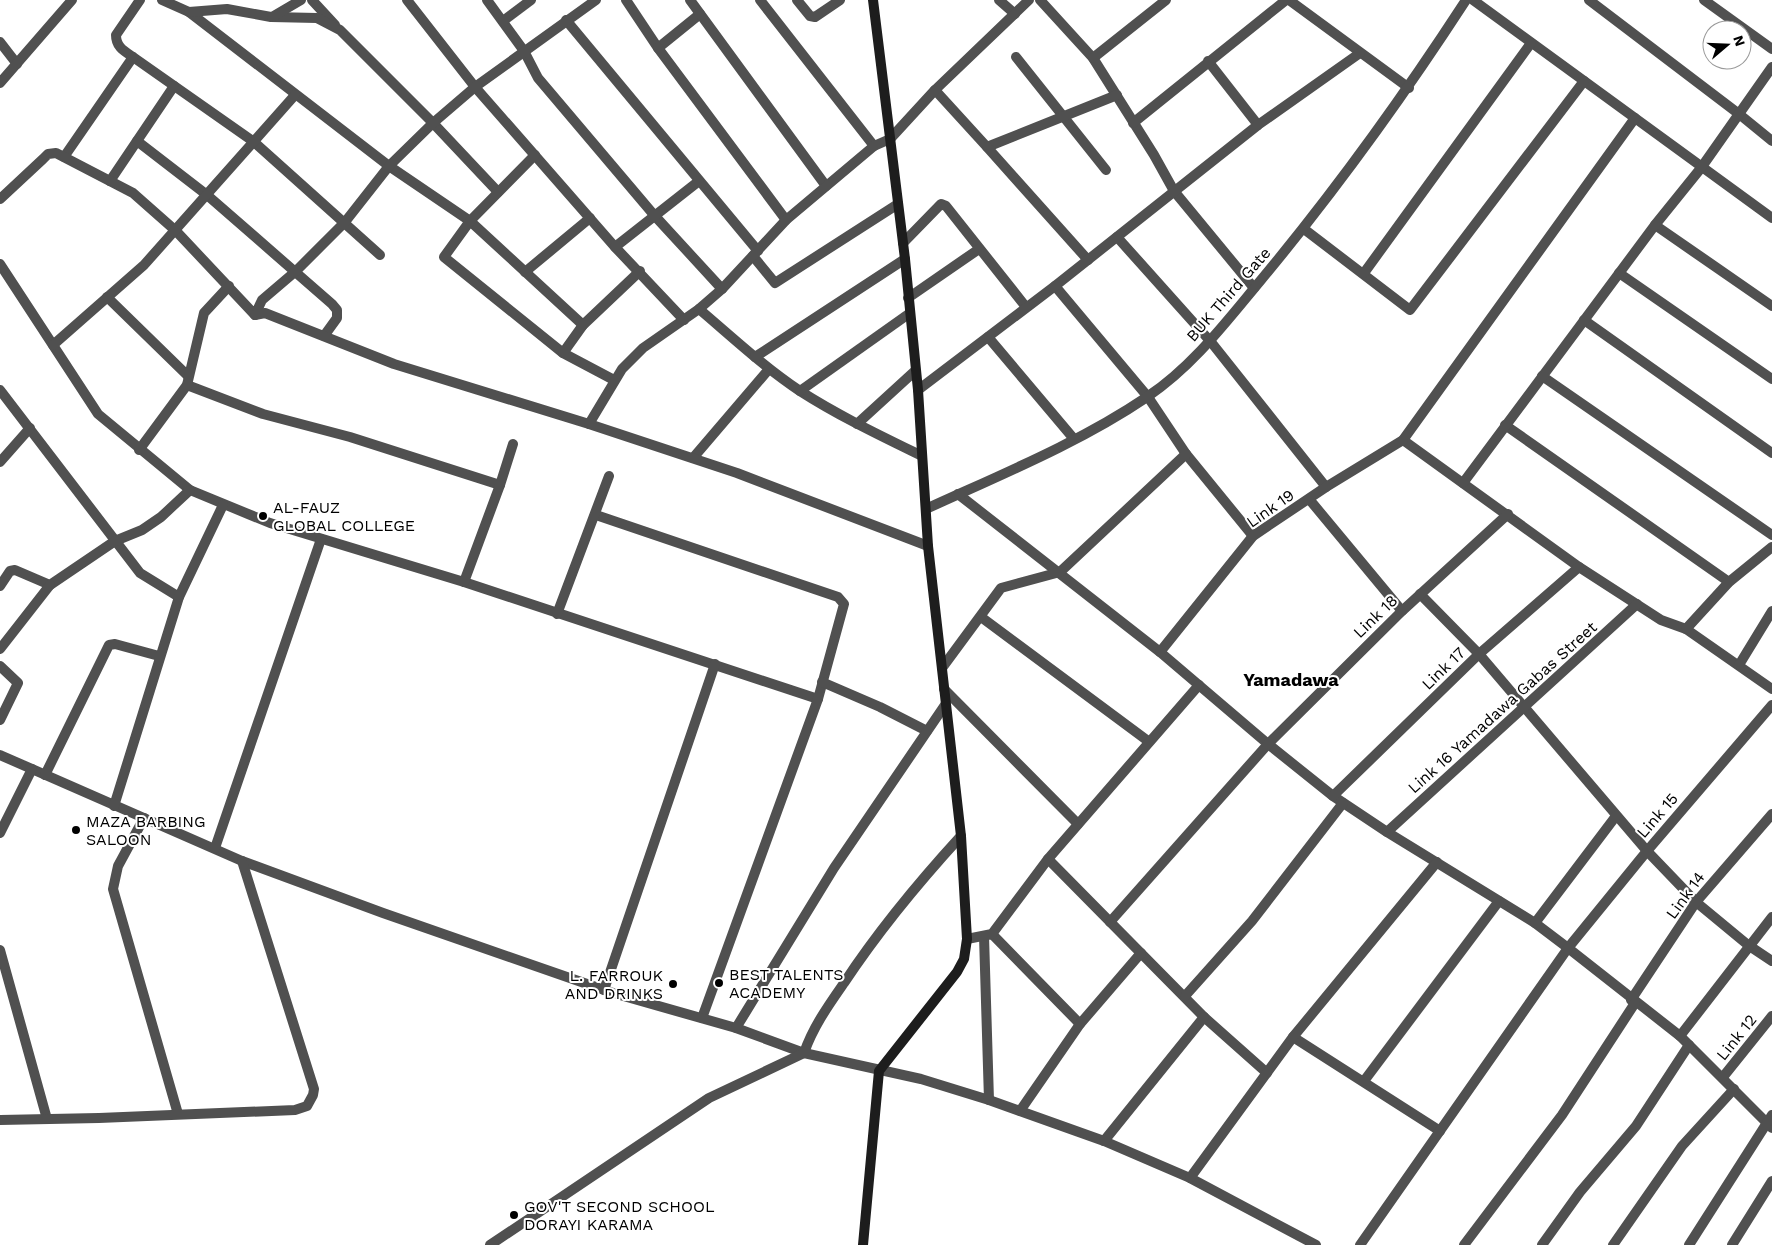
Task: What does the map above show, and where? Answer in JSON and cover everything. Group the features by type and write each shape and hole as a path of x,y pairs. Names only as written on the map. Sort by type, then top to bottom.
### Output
{"street":[{"path":"0,83 72,0"},
{"path":"140,0 116,35 116,42 120,48 254,142 345,222 380,256"},
{"path":"162,0 189,12 389,166 470,220 583,325"},
{"path":"271,18 301,0"},
{"path":"312,0 498,192"},
{"path":"407,0 475,87 615,247 640,271 684,320"},
{"path":"487,0 524,51 538,78 654,215 722,289"},
{"path":"503,22 531,0"},
{"path":"255,315 262,300 296,271 345,222 389,166 433,123 475,87 596,0"},
{"path":"626,0 658,48 786,220"},
{"path":"690,0 826,186"},
{"path":"760,0 874,146"},
{"path":"797,0 810,16 815,17 840,0"},
{"path":"863,1245 879,1071 957,972 964,960 967,939 961,836 928,546 918,390 905,259 873,0"},
{"path":"999,0 1015,14"},
{"path":"589,424 614,380 644,348 699,309 722,289 786,220 874,146 890,139 936,90 1029,0"},
{"path":"1040,0 1093,58 1174,191 1254,288"},
{"path":"1093,58 1166,0"},
{"path":"1133,124 1208,61 1288,0 1409,88"},
{"name":"BUK Third Gate","path":"926,509 1074,439 1148,397 1211,342 1304,229 1409,88 1466,0"},
{"path":"1473,0 1772,218"},
{"path":"1589,0 1772,141"},
{"path":"1704,0 1772,50"},
{"path":"189,12 227,9 271,18 317,18 340,30"},
{"path":"658,48 700,14"},
{"path":"566,20 699,181 756,253 775,283 898,204"},
{"path":"0,42 17,64"},
{"path":"1364,273 1531,43"},
{"path":"918,390 1055,286 1258,125 1360,53"},
{"path":"64,157 133,57"},
{"path":"1016,57 1106,170"},
{"path":"1208,61 1258,125"},
{"path":"1463,484 1655,225 1702,168 1772,67"},
{"path":"1304,229 1364,273 1407,309 1414,307 1584,81"},
{"path":"110,181 174,86"},
{"path":"936,90 1088,260"},
{"path":"53,345 144,265 295,95"},
{"path":"987,148 1066,118 1117,95"},
{"path":"1635,118 1403,440 1578,566 1661,620 1686,629 1772,689"},
{"path":"137,141 207,195 296,271 337,310 337,318 324,336"},
{"path":"0,199 48,154 56,153 133,193 176,230 255,315"},
{"path":"535,155 470,220 444,257 564,353 614,380"},
{"path":"615,247 699,181"},
{"path":"903,243 941,204 946,206 1026,307"},
{"path":"525,272 590,218"},
{"path":"1655,225 1772,306"},
{"path":"1117,237 1211,342 1326,487"},
{"path":"908,298 979,248"},
{"path":"755,357 905,259"},
{"path":"0,264 98,414 139,450 190,490 223,506 321,539 464,582 818,699"},
{"path":"564,353 583,325 640,271"},
{"path":"1619,273 1772,379"},
{"path":"139,450 188,381 204,313 229,286"},
{"path":"1055,286 1148,397 1186,454 1252,536"},
{"path":"108,296 188,381 263,414 350,437 500,485"},
{"path":"699,309 769,369 800,391 857,424 922,456"},
{"path":"255,315 265,312 394,364 693,458 928,546"},
{"path":"800,391 910,313"},
{"path":"1584,320 1772,453"},
{"path":"988,337 1074,439"},
{"path":"693,458 769,369"},
{"path":"857,424 915,371"},
{"path":"1542,376 1772,535"},
{"path":"0,390 140,573 179,597"},
{"path":"1505,425 1729,582"},
{"path":"0,462 30,428"},
{"name":"Link 19","path":"1160,652 1252,536 1326,487 1403,440"},
{"path":"464,582 513,444"},
{"path":"942,668 1001,588 1060,572 1186,454"},
{"path":"557,614 609,476"},
{"path":"0,649 50,585 115,541 142,530 161,517 190,490"},
{"path":"958,494 1160,652 1268,744 1343,804 1535,923 1568,948 1633,1001 1680,1036 1770,1122 1689,1245"},
{"path":"1309,499 1402,611"},
{"path":"114,806 159,656 179,597 223,506"},
{"path":"596,514 842,599 844,604 818,699 702,1018"},
{"name":"Link 18","path":"1110,922 1268,744 1402,611 1508,514"},
{"path":"215,848 321,539"},
{"path":"1686,629 1729,582 1772,546"},
{"name":"Link 17","path":"1333,796 1479,654 1578,566"},
{"path":"0,586 10,571 14,570 50,585"},
{"path":"1420,594 1479,654 1647,851 1696,902 1748,945 1772,961"},
{"name":"Link 16 Yamadawa Gabas Street","path":"1387,832 1637,604"},
{"path":"1739,665 1772,611"},
{"path":"981,617 1148,741"},
{"path":"45,775 109,645 115,644 159,656"},
{"path":"604,990 715,664"},
{"path":"0,666 18,683 0,720"},
{"path":"822,682 880,707 928,731"},
{"path":"990,1100 988,935 1048,859 1148,741 1199,685"},
{"path":"944,689 1078,824"},
{"path":"736,1028 834,868 945,705"},
{"name":"Link 15","path":"1360,1245 1568,948 1647,851 1772,705"},
{"path":"0,755 242,861 604,990 736,1028 804,1053 879,1071 921,1078 990,1100 1104,1141 1190,1178 1316,1245"},
{"path":"0,833 32,769"},
{"path":"1185,996 1252,921 1343,804"},
{"name":"Link 14","path":"1464,1245 1562,1115 1696,902 1772,814"},
{"path":"1535,923 1616,816"},
{"path":"144,818 118,866 114,889 178,1114"},
{"path":"490,1245 709,1098 804,1053 811,1032 873,940 912,890 961,836"},
{"path":"1048,859 1204,1017 1267,1073"},
{"path":"0,1120 295,1110 308,1106 314,1089 242,861"},
{"path":"1190,1178 1293,1037 1437,862"},
{"path":"1364,1081 1499,901"},
{"path":"1680,1036 1748,945 1772,917"},
{"path":"967,939 988,935"},
{"path":"988,935 1080,1024"},
{"path":"0,950 5,984 47,1119"},
{"path":"1020,1111 1080,1024 1142,954"},
{"name":"Link 12","path":"1723,1077 1772,1016"},
{"path":"1104,1141 1204,1017"},
{"path":"1293,1037 1440,1131"},
{"path":"1542,1245 1580,1192 1636,1126 1689,1045"},
{"path":"1613,1245 1682,1146 1734,1089"},
{"path":"1732,1245 1772,1181"}],"place":[{"name":"AL-FAUZ GLOBAL COLLEGE","path":"263,516"},
{"name":"MAZA BARBING SALOON","path":"76,830"},
{"name":"BEST TALENTS ACADEMY","path":"719,983"},
{"name":"L. FARROUK AND DRINKS","path":"673,984"},
{"name":"GOV'T SECOND SCHOOL DORAYI KARAMA","path":"514,1215"}],"district":[{"name":"Yamadawa","path":"1291,680"}]}
